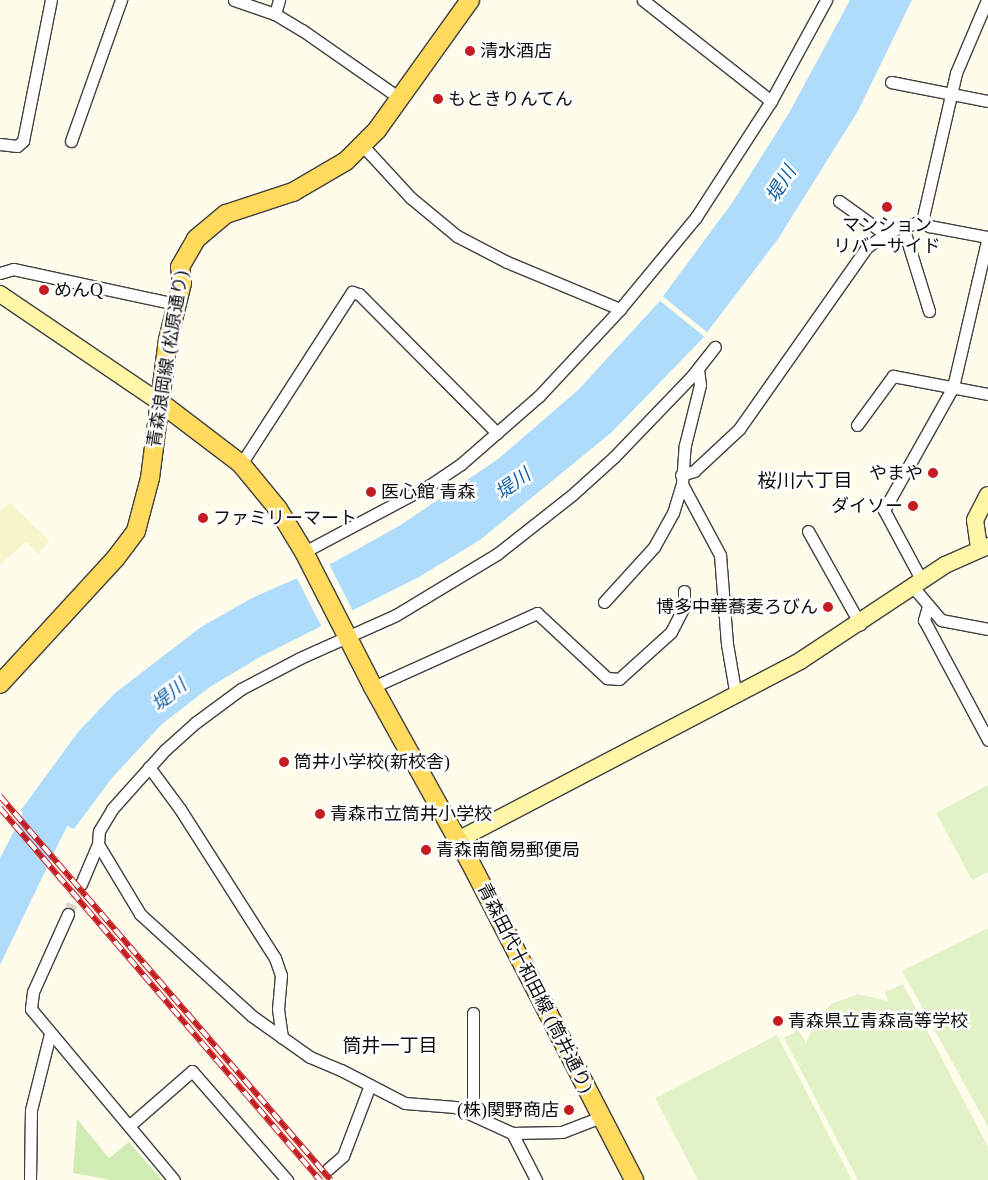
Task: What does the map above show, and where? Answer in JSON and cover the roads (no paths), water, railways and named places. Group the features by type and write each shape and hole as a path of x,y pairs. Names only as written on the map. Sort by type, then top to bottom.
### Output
{"main road":[{"name":"青森浪岡線 (松原通り)","path":"0,684 116,559 136,531 150,478 176,304 182,283 180,267 196,239 208,225 226,214 293,192 346,161 363,146 401,99 470,0"},
{"name":"青森田代十和田線 (筒井通り)","path":"161,403 241,464 278,509 305,554 373,687 458,840 634,1180"}],"street":[{"path":"0,144 17,146 24,141 51,0"},
{"path":"71,141 121,0"},
{"path":"234,0 275,14 329,47 401,99"},
{"path":"275,14 279,0"},
{"path":"643,0 771,101"},
{"path":"305,554 430,485 497,433 540,396 620,309 683,235 771,101 826,0"},
{"path":"922,221 956,73 987,0"},
{"path":"892,82 988,101"},
{"path":"363,146 412,198 457,236 507,262 620,309"},
{"path":"839,201 885,234"},
{"path":"682,480 731,439 867,247 885,234 922,221"},
{"path":"922,221 929,226 988,237 952,387 884,510 928,606 947,622 988,629"},
{"path":"903,227 929,311"},
{"path":"0,273 13,269 56,281 176,304"},
{"path":"241,464 352,292 359,294 497,433"},
{"path":"0,294 161,403"},
{"path":"81,884 98,844 103,822 149,767 195,723 241,689 450,585 533,527 614,457 698,369 715,347"},
{"path":"604,602 664,533 682,480 685,445 700,384 698,369"},
{"path":"857,426 890,377 988,394"},
{"path":"682,480 720,555 727,644 736,696"},
{"path":"458,840 736,696 860,624 918,584 984,547 975,520 988,495"},
{"path":"808,531 860,624"},
{"path":"373,687 537,612 607,678 619,679 671,632 684,606 684,591"},
{"path":"928,606 924,615 926,624 988,740"},
{"path":"149,767 180,809 275,958 281,976 278,1009 282,1038"},
{"path":"98,844 140,914 198,969 303,1053 405,1104 455,1107 512,1133 562,1132 601,1117"},
{"path":"68,914 33,992 31,1009 50,1034 130,1125 174,1180"},
{"path":"473,1013 473,1114"},
{"path":"30,1180 31,1110 50,1034"},
{"path":"130,1125 192,1071 286,1180"},
{"path":"328,1169 343,1156 370,1085"},
{"path":"512,1133 536,1180"}],"water":[{"name":"堤川","path":"850,0 912,0 858,111 778,239 702,339 612,432 480,540 419,577 260,657 210,687 162,724 112,778 74,829 67,826 0,965 0,858 23,813 21,810 78,732 115,693 201,627 252,598 334,562 399,526 498,459 578,390 658,303 732,203 789,113"}],"tunnel":[{"path":"68,914 81,884"},
{"path":"315,1180 328,1169"}],"railway":[{"path":"0,796 331,1180"},
{"path":"0,808 320,1180"}],"place":[{"name":"清水酒店","path":"470,51"},
{"name":"もときりんてん","path":"438,99"},
{"name":"マンション リバーサイド","path":"887,207"},
{"name":"めんQ","path":"44,290"},
{"name":"やまや","path":"933,473"},
{"name":"医心館 青森","path":"371,492"},
{"name":"ダイソー","path":"913,506"},
{"name":"ファミリーマート","path":"203,518"},
{"name":"博多中華蕎麦ろびん","path":"828,607"},
{"name":"筒井小学校(新校舎)","path":"284,762"},
{"name":"青森市立筒井小学校","path":"320,814"},
{"name":"青森南簡易郵便局","path":"426,850"},
{"name":"青森県立青森高等学校","path":"778,1021"},
{"name":"(株)関野商店","path":"569,1110"}],"district":[{"name":"桜川六丁目","path":"805,481"},
{"name":"筒井一丁目","path":"390,1046"}]}
